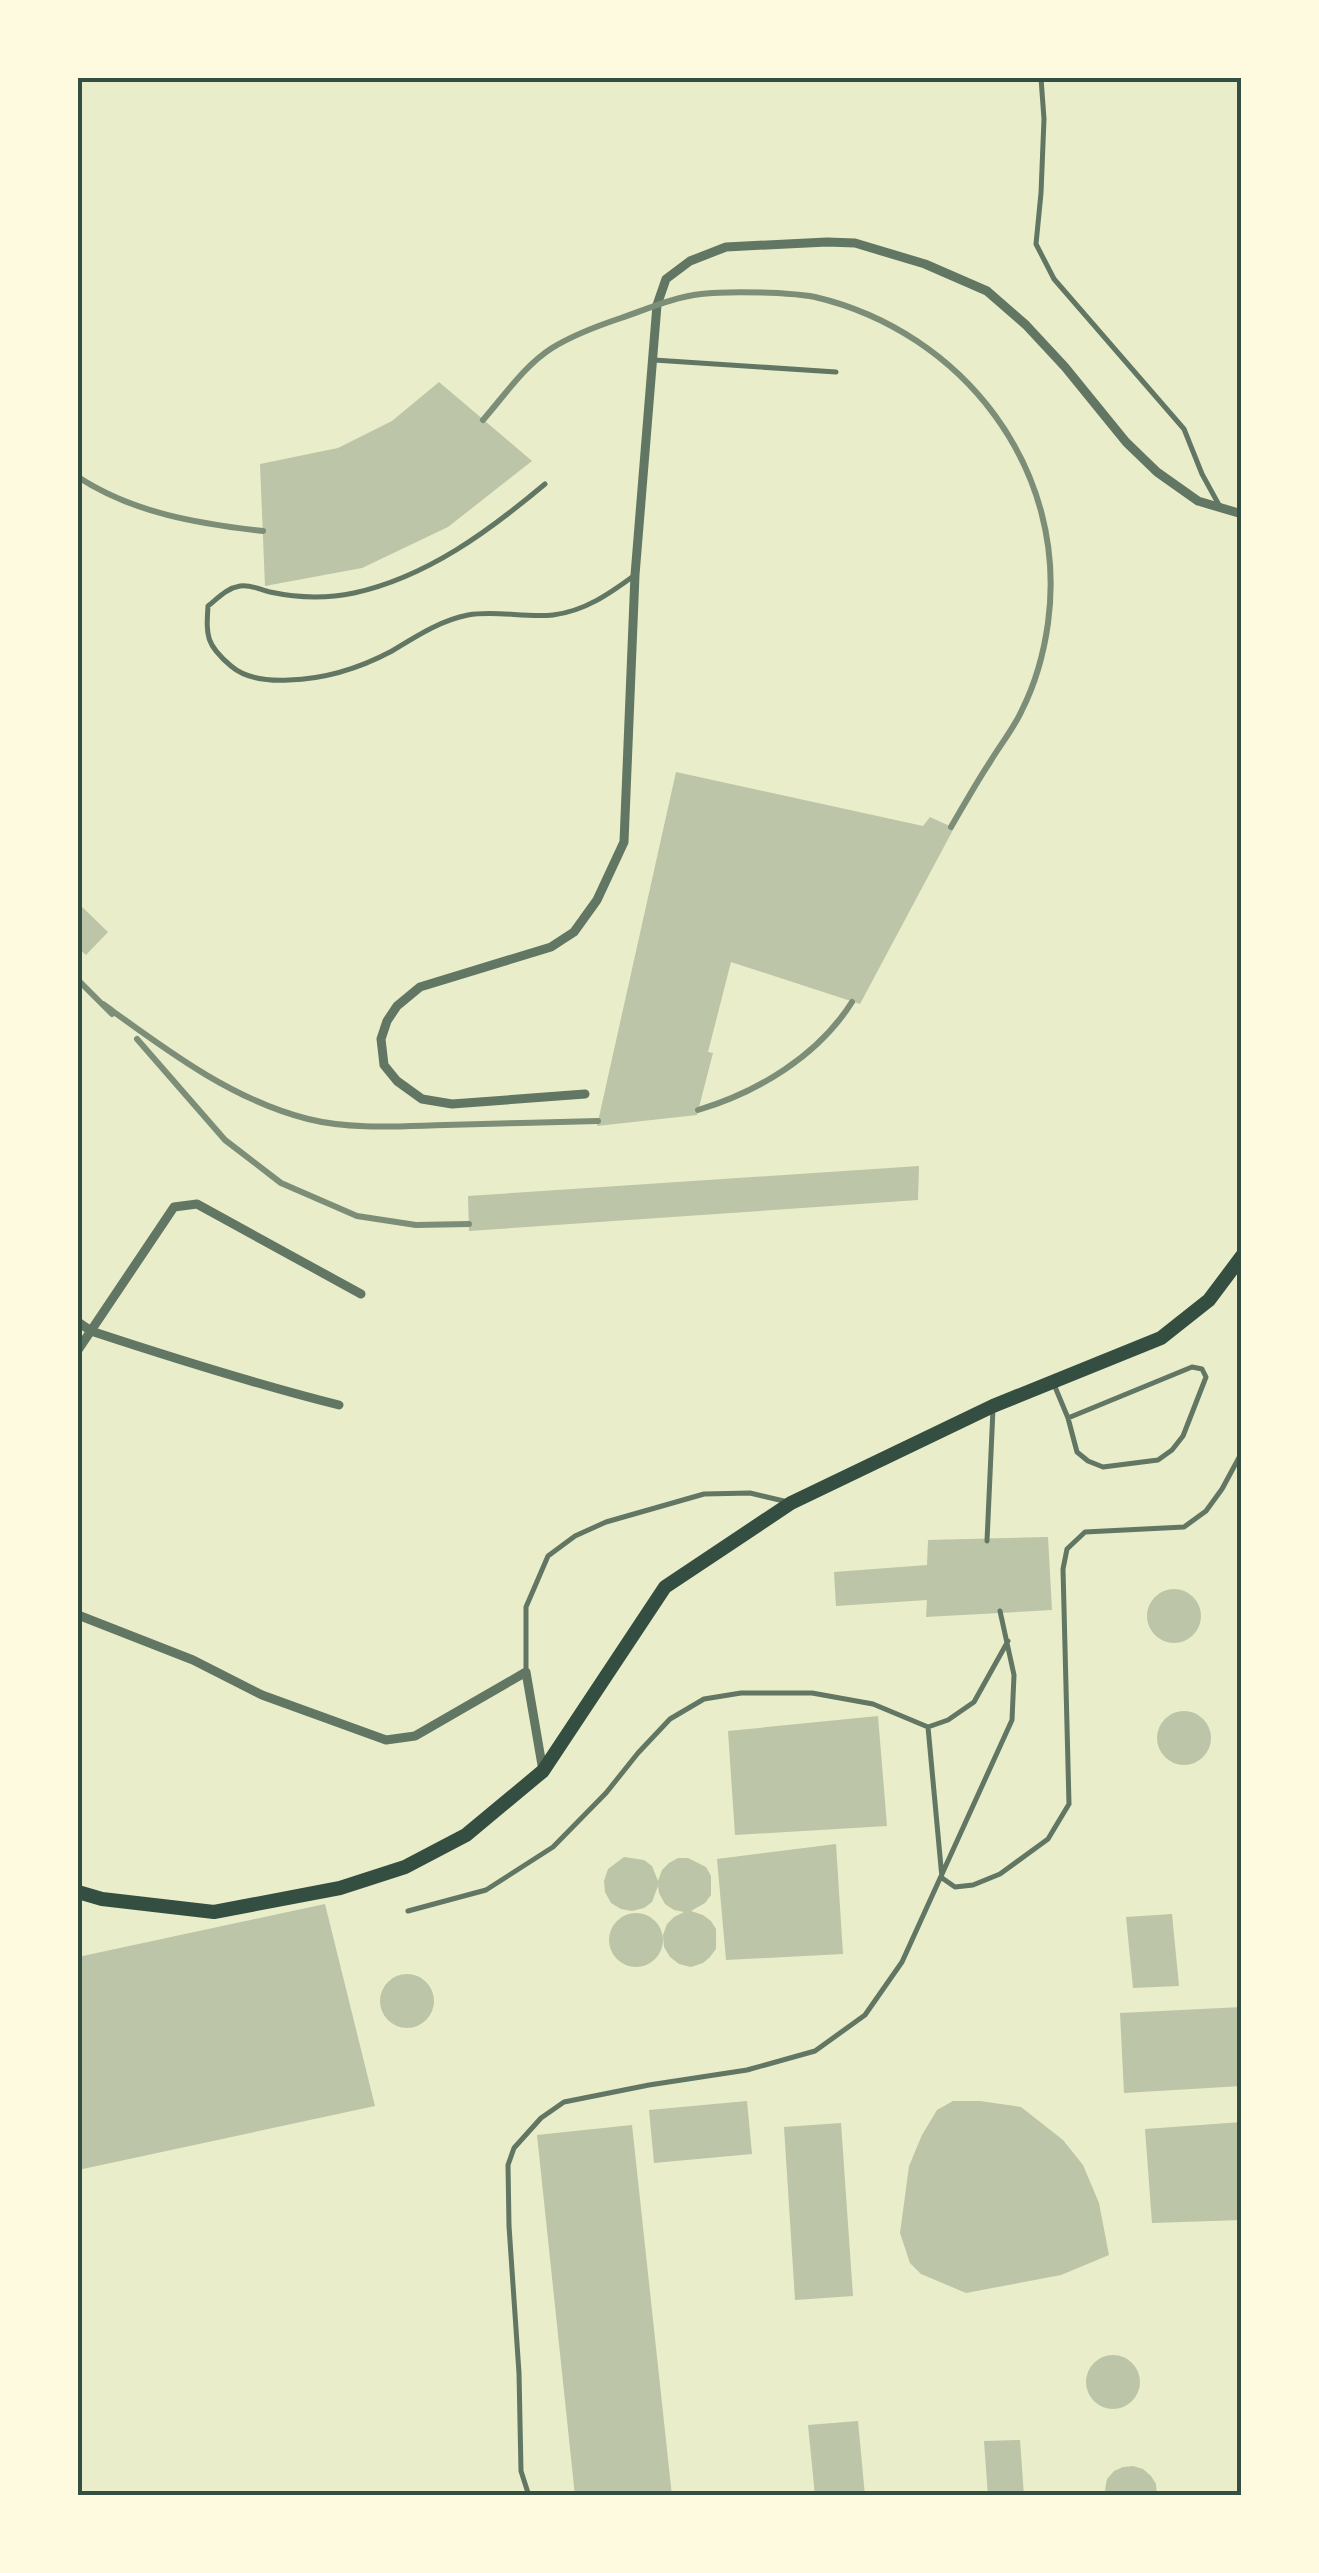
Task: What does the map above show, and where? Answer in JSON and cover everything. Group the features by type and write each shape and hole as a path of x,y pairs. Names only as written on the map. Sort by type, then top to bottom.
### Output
{"main road":[{"path":"78,1892 102,1899 214,1912 340,1888 405,1866 466,1835 543,1771 665,1587 790,1503 993,1406 1161,1338 1209,1300 1242,1256"}],"street":[{"path":"585,1094 452,1104 422,1099 397,1081 384,1064 382,1039 397,1006 420,988 550,947 574,932 597,900 624,842 634,576 657,305 666,279 690,261 726,247 855,243 925,264 987,291 1026,324 1126,442 1158,472 1198,501 1242,514"},
{"path":"78,1350 174,1207 197,1204 361,1294"},
{"path":"78,1322 90,1331 259,1385 339,1404"},
{"path":"78,1614 193,1660 262,1695 386,1740 415,1736 526,1672 543,1771"}],"lane":[{"path":"1042,78 1042,193 1036,244 1054,279 1184,429 1220,508"},
{"path":"654,360 836,372"},
{"path":"545,484 497,524 448,556 370,588 325,598 243,585 224,592 208,606 206,635 220,657 239,673 273,681 310,679 354,669 467,615 552,615 594,604 634,576"},
{"path":"1052,1382 1077,1452 1103,1467 1158,1460 1172,1450 1184,1436 1206,1376 1202,1369 1192,1367 1068,1418"},
{"path":"987,1540 993,1406"},
{"path":"942,1878 955,1887 974,1886 1000,1874 1048,1839 1069,1804 1063,1569 1067,1549 1085,1532 1184,1527 1206,1511 1242,1452"},
{"path":"526,1672 526,1607 548,1556 575,1536 606,1522 704,1494 750,1493 790,1503"},
{"path":"529,2496 521,2471 509,2226 508,2166 514,2148 541,2118 564,2102 748,2070 814,2050 865,2014 902,1962 1012,1720 1014,1675 1000,1612"},
{"path":"408,1911 486,1890 553,1847 670,1719 704,1700 740,1693 812,1693 873,1704 928,1727 948,1720 974,1702 1008,1641"},
{"path":"928,1727 942,1878"}],"building":[{"path":"439,382 532,461 448,527 362,568 265,586 260,464 338,448 392,421"},
{"path":"676,772 923,826 930,817 954,828 860,1004 731,962 697,1115 597,1126"},
{"path":"78,903 108,932 86,955 78,948"},
{"path":"919,1166 918,1200 469,1231 468,1196"},
{"path":"1048,1537 1052,1610 926,1617 927,1600 836,1606 834,1572 927,1565 928,1540"},
{"path":"1174,1589 1193,1597 1201,1616 1193,1635 1174,1643 1155,1635 1147,1616 1155,1597"},
{"path":"1184,1711 1203,1719 1211,1738 1203,1757 1184,1765 1165,1757 1157,1738 1165,1719"},
{"path":"878,1716 887,1826 735,1835 728,1731"},
{"path":"836,1844 843,1954 726,1960 717,1859"},
{"path":"624,1857 644,1860 652,1866 658,1881 662,1870 678,1858 688,1858 706,1867 711,1876 711,1895 691,1911 703,1915 716,1929 716,1949 703,1963 691,1967 679,1964 664,1947 667,1924 684,1912 665,1904 658,1886 652,1902 644,1908 632,1911 611,1903 604,1881 608,1869"},
{"path":"325,1904 375,2106 78,2170 78,1957"},
{"path":"636,1913 655,1921 663,1940 655,1959 636,1967 617,1959 609,1940 617,1921"},
{"path":"1172,1914 1179,1986 1133,1988 1126,1917"},
{"path":"407,1974 426,1982 434,2001 426,2020 407,2028 388,2020 380,2001 388,1982"},
{"path":"1242,2007 1242,2086 1124,2093 1120,2013"},
{"path":"747,2101 752,2154 654,2163 649,2110"},
{"path":"953,2101 1021,2107 1063,2140 1083,2165 1099,2203 1109,2255 1061,2275 966,2293 921,2274 910,2263 900,2233 909,2166 937,2110"},
{"path":"1242,2122 1242,2220 1152,2223 1145,2129"},
{"path":"841,2123 853,2296 795,2300 784,2127"},
{"path":"632,2125 672,2496 575,2496 537,2135"},
{"path":"1113,2355 1132,2363 1140,2382 1132,2401 1113,2409 1094,2401 1086,2382 1094,2363"},
{"path":"858,2421 865,2496 815,2496 808,2425"},
{"path":"1020,2440 1024,2496 988,2496 984,2441"},
{"path":"1133,2466 1151,2476 1157,2496 1104,2496 1107,2479 1114,2471"}],"railway":[{"path":"483,420 524,372 560,343 661,304 710,293 815,297 868,315 917,341 959,375 995,415 1023,461 1041,512 1050,566 1048,623 1031,690 951,827"},
{"path":"78,477 121,500 167,515 263,531"},
{"path":"78,980 112,1014"},
{"path":"698,1110 743,1093 785,1070 822,1039 852,1002"},
{"path":"103,1004 226,1086 308,1119 377,1126 598,1121"},
{"path":"137,1039 225,1140 281,1183 357,1216 416,1225 469,1224"}]}
